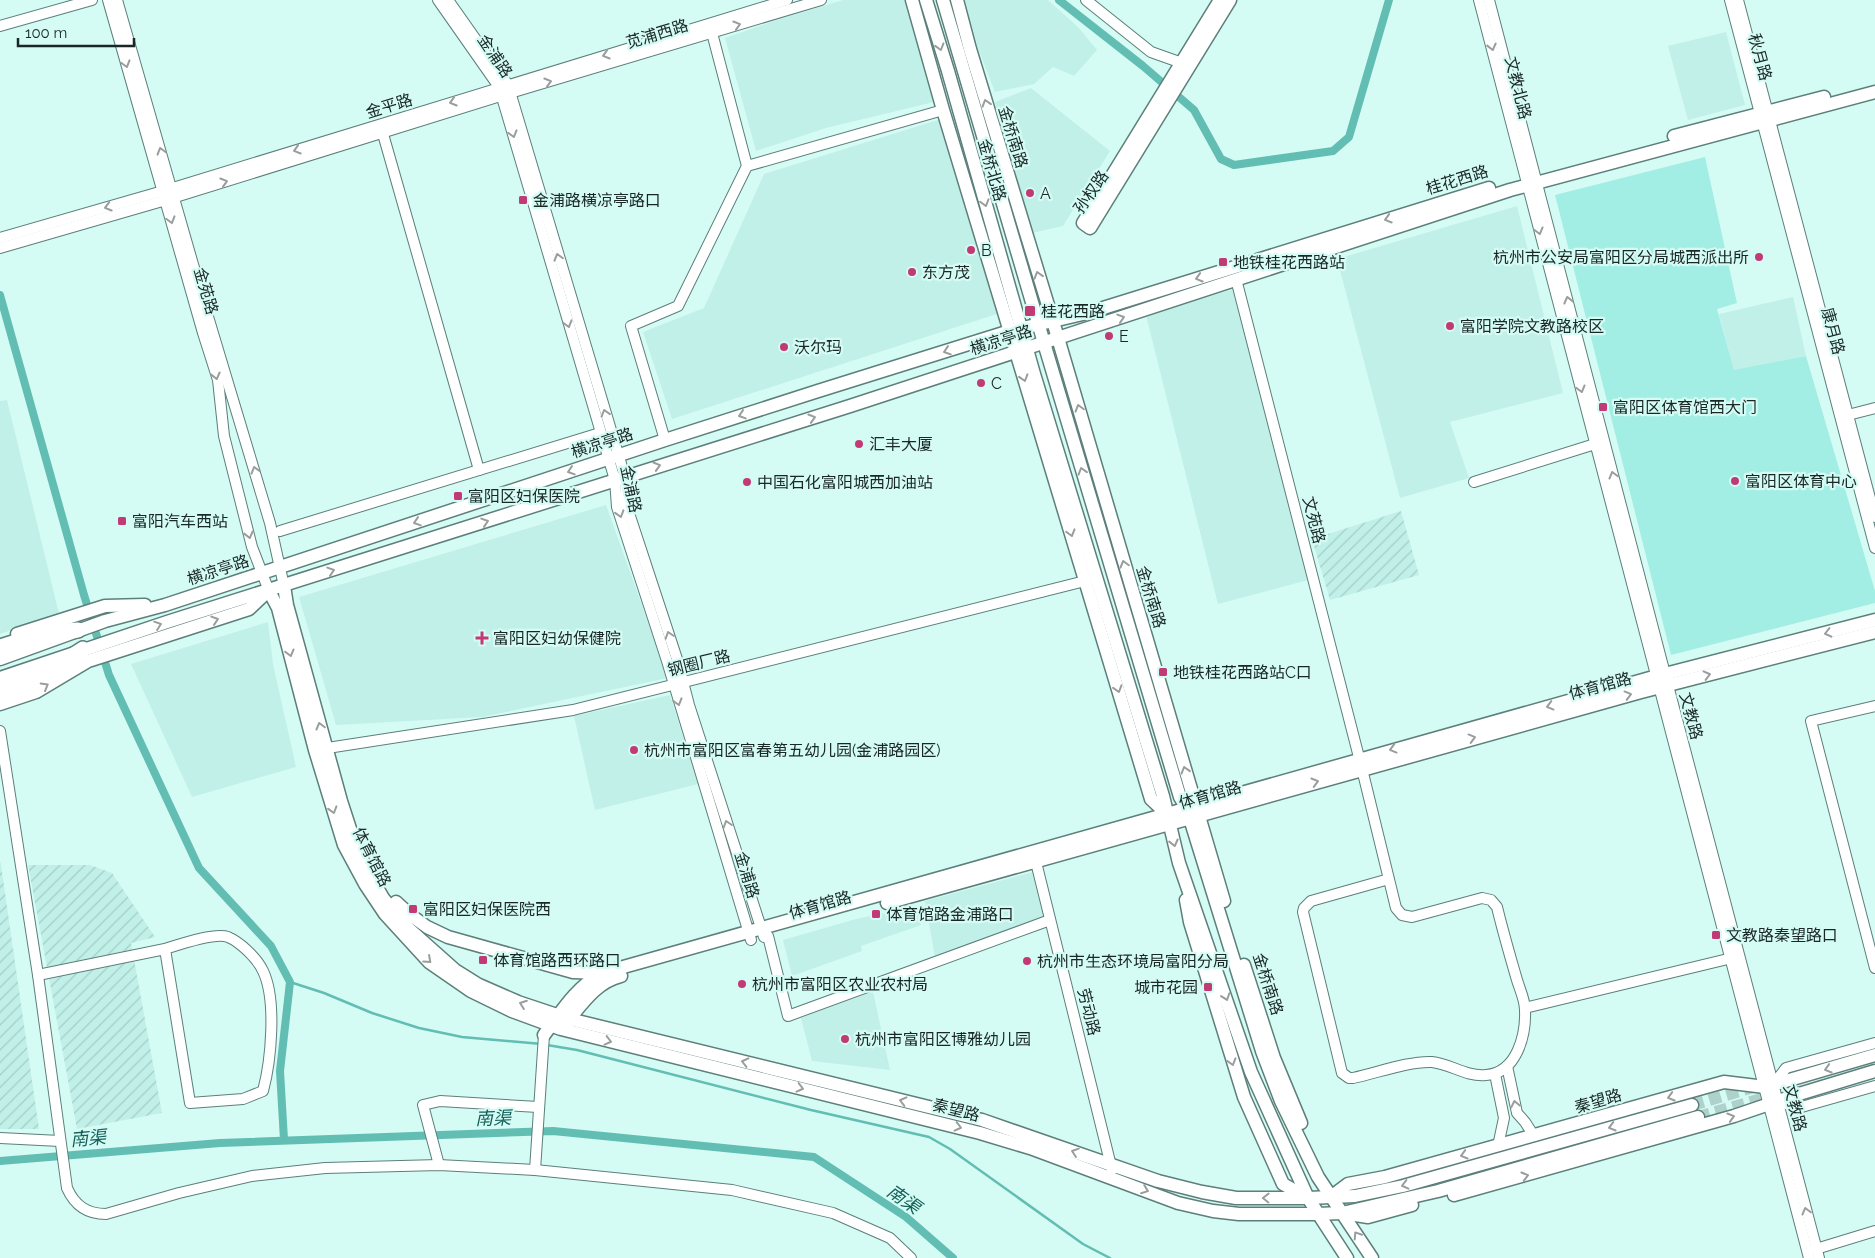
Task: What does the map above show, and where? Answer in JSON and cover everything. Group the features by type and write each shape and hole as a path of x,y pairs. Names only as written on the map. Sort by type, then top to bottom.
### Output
{"highway":[{"path":"0,647 76,623"},
{"path":"0,691 36,679 86,655"}],"main road":[{"name":"金桥北路","path":"912,0 943,110 1016,330"},
{"name":"金桥北路","path":"926,0 1016,330"},
{"name":"金桥北路","path":"943,0 1044,343"},
{"name":"金桥南路","path":"957,0 1131,589 1262,1050 1281,1101 1318,1177 1372,1258"},
{"name":"孙权路","path":"1166,97 1083,223 1090,228 1166,97 1220,0"},
{"name":"孙权路","path":"1181,70 1230,0"},
{"path":"965,73 970,49"},
{"name":"桂花西路","path":"1052,321 1087,313 1531,179 1764,117 1875,84"},
{"name":"桂花西路","path":"1764,117 1875,92"},
{"name":"桂花西路","path":"1058,338 1531,179"},
{"name":"横凉亭路","path":"0,640 76,623 105,621 165,605 665,440 1016,330 1052,321"},
{"path":"1016,330 1120,659 1168,819 1179,863 1251,1072 1308,1198 1347,1258"},
{"name":"横凉亭路","path":"0,678 249,609 268,591 1058,338"},
{"name":"金桥南路","path":"1044,343 1180,797 1193,812"},
{"path":"1022,350 1084,581 1151,799 1168,819"},
{"name":"体育馆路","path":"284,586 287,606 344,845 365,884 385,914 429,962 471,991 504,1007 554,1027"},
{"path":"1125,612 1131,589"},
{"name":"体育馆路","path":"268,591 278,608 321,749 354,841 368,872 383,898 409,929 455,970 478,985 502,995 554,1027"},
{"name":"横凉亭路","path":"0,659 76,623 105,606 165,605"},
{"name":"体育馆路","path":"554,1027 582,987 592,978 606,976 758,935 1875,620"},
{"name":"体育馆路","path":"1662,680 1875,632"},
{"path":"1104,642 1120,659"},
{"name":"横凉亭路","path":"0,704 36,692 86,655"},
{"name":"体育馆路","path":"368,872 409,914 427,927 448,937 573,972 606,976"},
{"name":"秦望路","path":"554,1027 982,1120 1158,1181 1236,1198 1355,1196 1403,1186 1695,1111 1438,1191 1342,1213 1239,1214 1213,1211 1178,1203 1030,1148 980,1133 554,1027"},
{"name":"秦望路","path":"1332,1196 1348,1184 1385,1177 1724,1082 1769,1086 1875,1055"},
{"name":"秦望路","path":"1342,1213 1368,1217 1487,1187 1734,1116 1875,1071"}],"street":[{"path":"0,26 92,0"},
{"name":"金苑路","path":"108,0 169,194 218,380 224,436 252,547 268,591"},
{"path":"117,0 169,194 268,514 284,586"},
{"name":"金浦路","path":"438,0 505,90 600,433 613,457"},
{"name":"金浦路","path":"448,0 505,90 620,478 617,507 678,683 689,705 758,935 788,1016 1050,920"},
{"name":"金平路","path":"1,243 169,194 787,0"},
{"name":"苋浦西路","path":"505,90 712,33 821,0"},
{"path":"1086,0 1151,52 1181,70"},
{"name":"文教北路","path":"1479,0 1531,179"},
{"name":"文教北路","path":"1489,0 1531,179"},
{"name":"秋月路","path":"1730,0 1764,117"},
{"name":"秋月路","path":"1738,0 1764,117"},
{"path":"665,440 631,326 678,306 747,166 712,33"},
{"path":"747,166 943,110"},
{"name":"康月路","path":"1764,117 1875,517"},
{"name":"康月路","path":"1764,117 1875,548"},
{"path":"382,128 479,470"},
{"name":"文教路","path":"1531,179 1596,444 1662,680 1732,958 1769,1086"},
{"name":"文教路","path":"1531,179 1769,1086 1809,1258"},
{"name":"金平路","path":"1,243 26,241 169,194"},
{"name":"文苑路","path":"1236,279 1361,764 1396,908 1398,912 1412,917 1482,898 1494,903 1497,907 1525,1008"},
{"path":"1848,415 1875,408"},
{"path":"280,531 600,433"},
{"path":"1474,482 1596,444"},
{"name":"钢圈厂路","path":"321,749 573,710 1084,581"},
{"path":"1875,706 1812,721 1875,968"},
{"path":"0,731 38,975 67,1188 71,1198 86,1211 106,1214 179,1193 252,1176 325,1168 439,1165 535,1170 732,1190 832,1213 890,1238 911,1258"},
{"name":"劳动路","path":"1035,857 1114,1178"},
{"path":"1389,879 1311,901 1304,908 1303,912 1342,1073 1349,1078 1431,1062 1446,1065 1475,1076 1495,1074 1513,1060 1520,1048 1525,1008 1732,958"},
{"path":"38,975 165,949 208,937 226,936 243,947 263,971 271,1009 268,1073 263,1091 243,1099 190,1103 165,949"},
{"path":"535,1170 542,1057 554,1027"},
{"path":"1769,1086 1786,1068 1875,1043"},
{"path":"1507,1066 1517,1113 1534,1136"},
{"path":"1495,1074 1504,1118 1498,1146"},
{"path":"1773,1102 1798,1108 1875,1086"},
{"path":"439,1165 423,1105 440,1100 538,1112"},
{"name":"文教路","path":"1773,1102 1818,1254"},
{"path":"0,1138 60,1141"},
{"path":"1818,1254 1875,1231"}],"shaded area":[{"path":"843,0 907,0 938,101 826,128 756,151 725,38"},
{"path":"965,0 1048,0 1078,27 1097,50 1074,76 1053,67 1034,84 995,92 978,48"},
{"path":"1726,32 1745,105 1688,120 1668,46"},
{"path":"1031,88 1110,151 1063,226 1032,233 995,102"},
{"path":"944,118 1003,312 672,419 643,332 704,308 764,174"},
{"name":"富阳区体育中心","path":"1705,157 1737,303 1717,309 1734,370 1806,356 1875,591 1875,603 1671,655 1555,195"},
{"name":"富阳学院文教路校区","path":"1517,206 1563,393 1450,422 1469,478 1400,498 1337,259"},
{"path":"1238,288 1312,579 1218,604 1146,315"},
{"path":"1793,297 1806,356 1734,371 1719,314"},
{"path":"7,400 59,614 0,634 0,401"},
{"name":"富阳区妇幼保健院","path":"606,505 668,678 482,717 336,725 299,597"},
{"path":"1401,511 1419,575 1330,600 1312,539"},
{"path":"268,622 273,664 296,767 192,797 131,664"},
{"name":"杭州市富阳区富春第五幼儿园(金浦路园区)","path":"670,695 698,784 595,810 574,716"},
{"path":"0,862 1,865 39,1129 0,1129"},
{"path":"28,865 90,865 112,873 155,937 131,943 162,1113 77,1129"},
{"path":"1033,872 1044,918 935,957 925,901"},
{"path":"915,907 921,925 861,946 862,951 792,976 783,940 856,919"},
{"name":"杭州市富阳区博雅幼儿园","path":"872,987 890,1070 812,1061 801,1018"}],"waterway":[{"path":"1059,0 1143,66 1194,110 1221,159 1234,165 1333,151 1349,137 1389,0"},
{"path":"0,295 84,595 109,675 199,868 271,946 290,982 280,1071 284,1140"},
{"path":"290,982 324,993 372,1013 419,1028 462,1037 542,1044"},
{"path":"547,1045 577,1050 811,1110 929,1137 950,1149 1083,1244 1110,1258"},
{"name":"南渠","path":"0,1161 220,1143 553,1131 814,1157 906,1217 953,1258"}],"tunnel":[{"path":"1692,1105 1757,1086"},
{"path":"1698,1117 1801,1088"}],"place":[{"name":"A","path":"1030,193"},
{"name":"金浦路横凉亭路口","path":"523,200"},
{"name":"B","path":"971,250"},
{"name":"杭州市公安局富阳区分局城西派出所","path":"1759,257"},
{"name":"地铁桂花西路站","path":"1223,262"},
{"name":"东方茂","path":"912,272"},
{"name":"桂花西路","path":"1030,311"},
{"name":"富阳学院文教路校区","path":"1450,326"},
{"name":"E","path":"1109,336"},
{"name":"沃尔玛","path":"784,347"},
{"name":"C","path":"981,383"},
{"name":"富阳区体育馆西大门","path":"1603,407"},
{"name":"汇丰大厦","path":"859,444"},
{"name":"富阳区体育中心","path":"1735,481"},
{"name":"中国石化富阳城西加油站","path":"747,482"},
{"name":"富阳区妇保医院","path":"458,496"},
{"name":"富阳汽车西站","path":"122,521"},
{"name":"富阳区妇幼保健院","path":"482,638"},
{"name":"地铁桂花西路站C口","path":"1163,672"},
{"name":"杭州市富阳区富春第五幼儿园(金浦路园区)","path":"634,750"},
{"name":"富阳区妇保医院西","path":"413,909"},
{"name":"体育馆路金浦路口","path":"876,914"},
{"name":"文教路秦望路口","path":"1716,935"},
{"name":"体育馆路西环路口","path":"483,960"},
{"name":"杭州市生态环境局富阳分局","path":"1027,961"},
{"name":"杭州市富阳区农业农村局","path":"742,984"},
{"name":"城市花园","path":"1208,987"},
{"name":"杭州市富阳区博雅幼儿园","path":"845,1039"}]}
